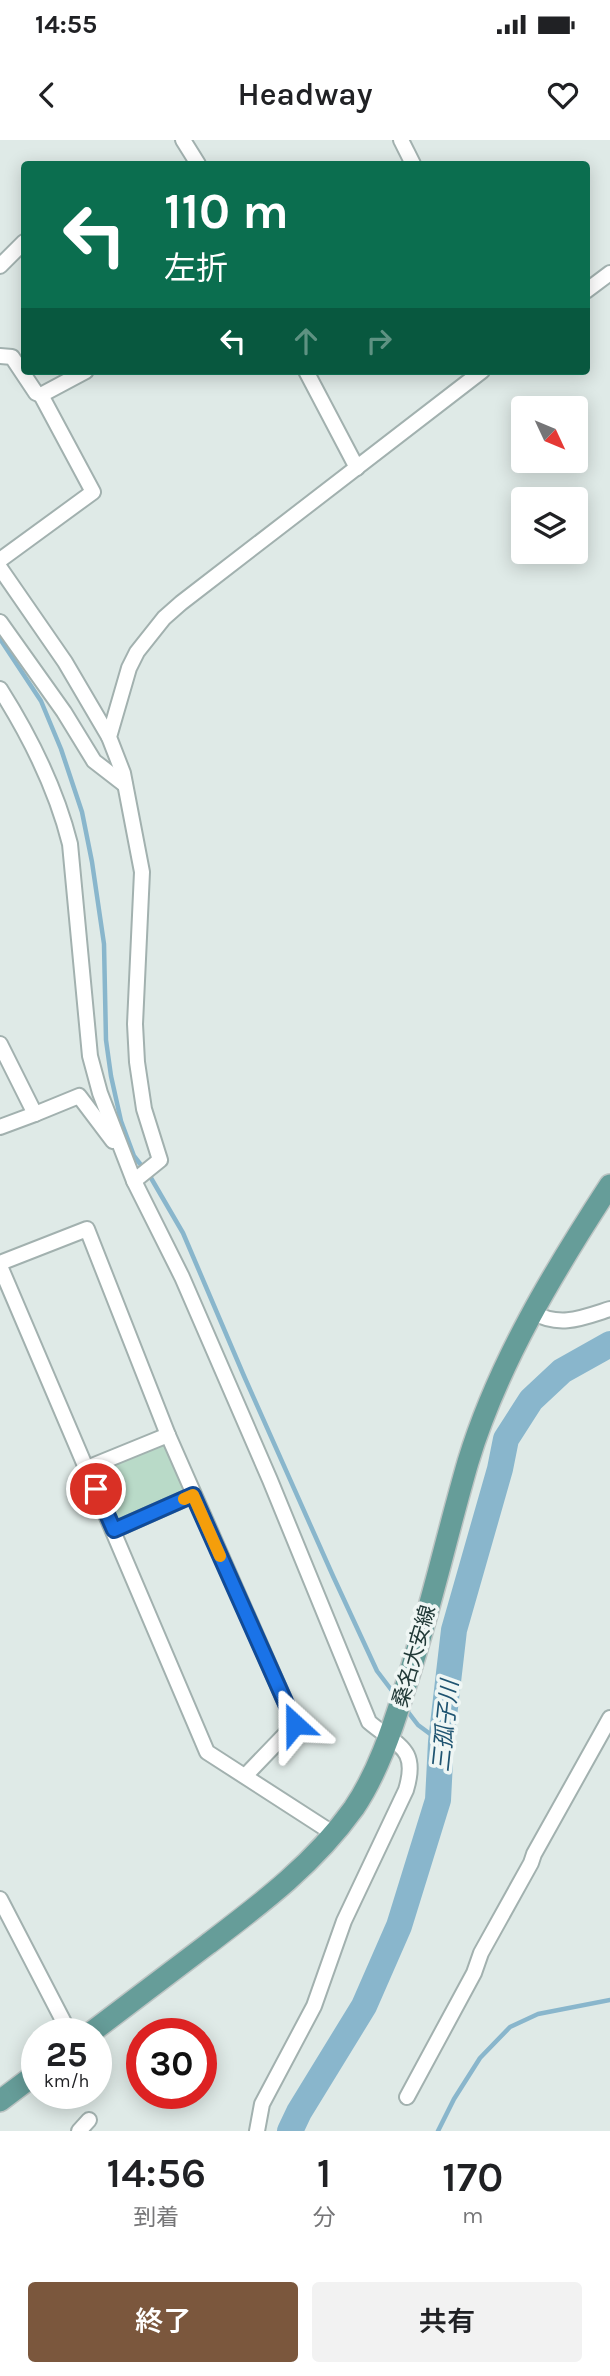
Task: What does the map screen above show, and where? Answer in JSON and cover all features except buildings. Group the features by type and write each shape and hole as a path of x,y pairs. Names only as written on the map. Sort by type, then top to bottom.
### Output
{"main road":[{"name":"桑名大安線","path":"110,2018 272,1895 313,1858 356,1805 391,1732 469,1459 501,1377 565,1254 610,1185"},
{"path":"0,2101 21,2085"}],"street":[{"path":"183,140 193,161"},
{"path":"401,140 412,161"},
{"path":"0,265 21,245"},
{"path":"590,288 610,273"},
{"path":"0,356 12,357 21,370"},
{"path":"0,559 93,492 41,395 24,375"},
{"path":"41,395 78,375"},
{"path":"308,375 357,468"},
{"path":"109,737 129,668 137,652 164,618 477,375"},
{"path":"0,568 65,662 109,737 123,773 142,872 135,1024 137,1062 144,1109 160,1160 137,1179"},
{"path":"2,624 64,712 94,761 125,785"},
{"path":"0,689 41,762 62,811 70,844 90,1056 122,1153"},
{"path":"0,1044 35,1114"},
{"path":"0,1127 79,1096 122,1153 137,1179 182,1277 270,1480 369,1722 391,1732 409,1758 411,1774 406,1790 344,1921 314,2006 262,2104 257,2131"},
{"path":"245,1776 295,1724 193,1495 87,1229 0,1265 207,1752 334,1834"},
{"path":"533,1312 544,1318 570,1321 610,1309"},
{"path":"88,1468 168,1435"},
{"path":"114,1530 193,1495"},
{"path":"407,2097 534,1854 610,1718"},
{"path":"0,1899 62,2018"},
{"path":"79,2131 89,2120"}],"green space":[{"path":"167,1440 189,1492 116,1524 93,1471"}],"waterway":[{"path":"0,639 41,701 61,749 82,812 104,944 106,1040 111,1076 121,1121 134,1156 151,1178 183,1233 333,1576 377,1671 396,1696"},
{"name":"三孤子川","path":"290,2131 364,2006 399,1926 438,1800 441,1742 454,1630 506,1439 531,1400 562,1371 610,1344"},
{"path":"405,1708 418,1725 441,1742"},
{"path":"438,2131 480,2058 510,2027 538,2014 610,2000"}],"slow traffic":[{"path":"184,1499 193,1495 220,1556"}],"route":[{"path":"96,1489 114,1530 193,1495 295,1724"}]}
